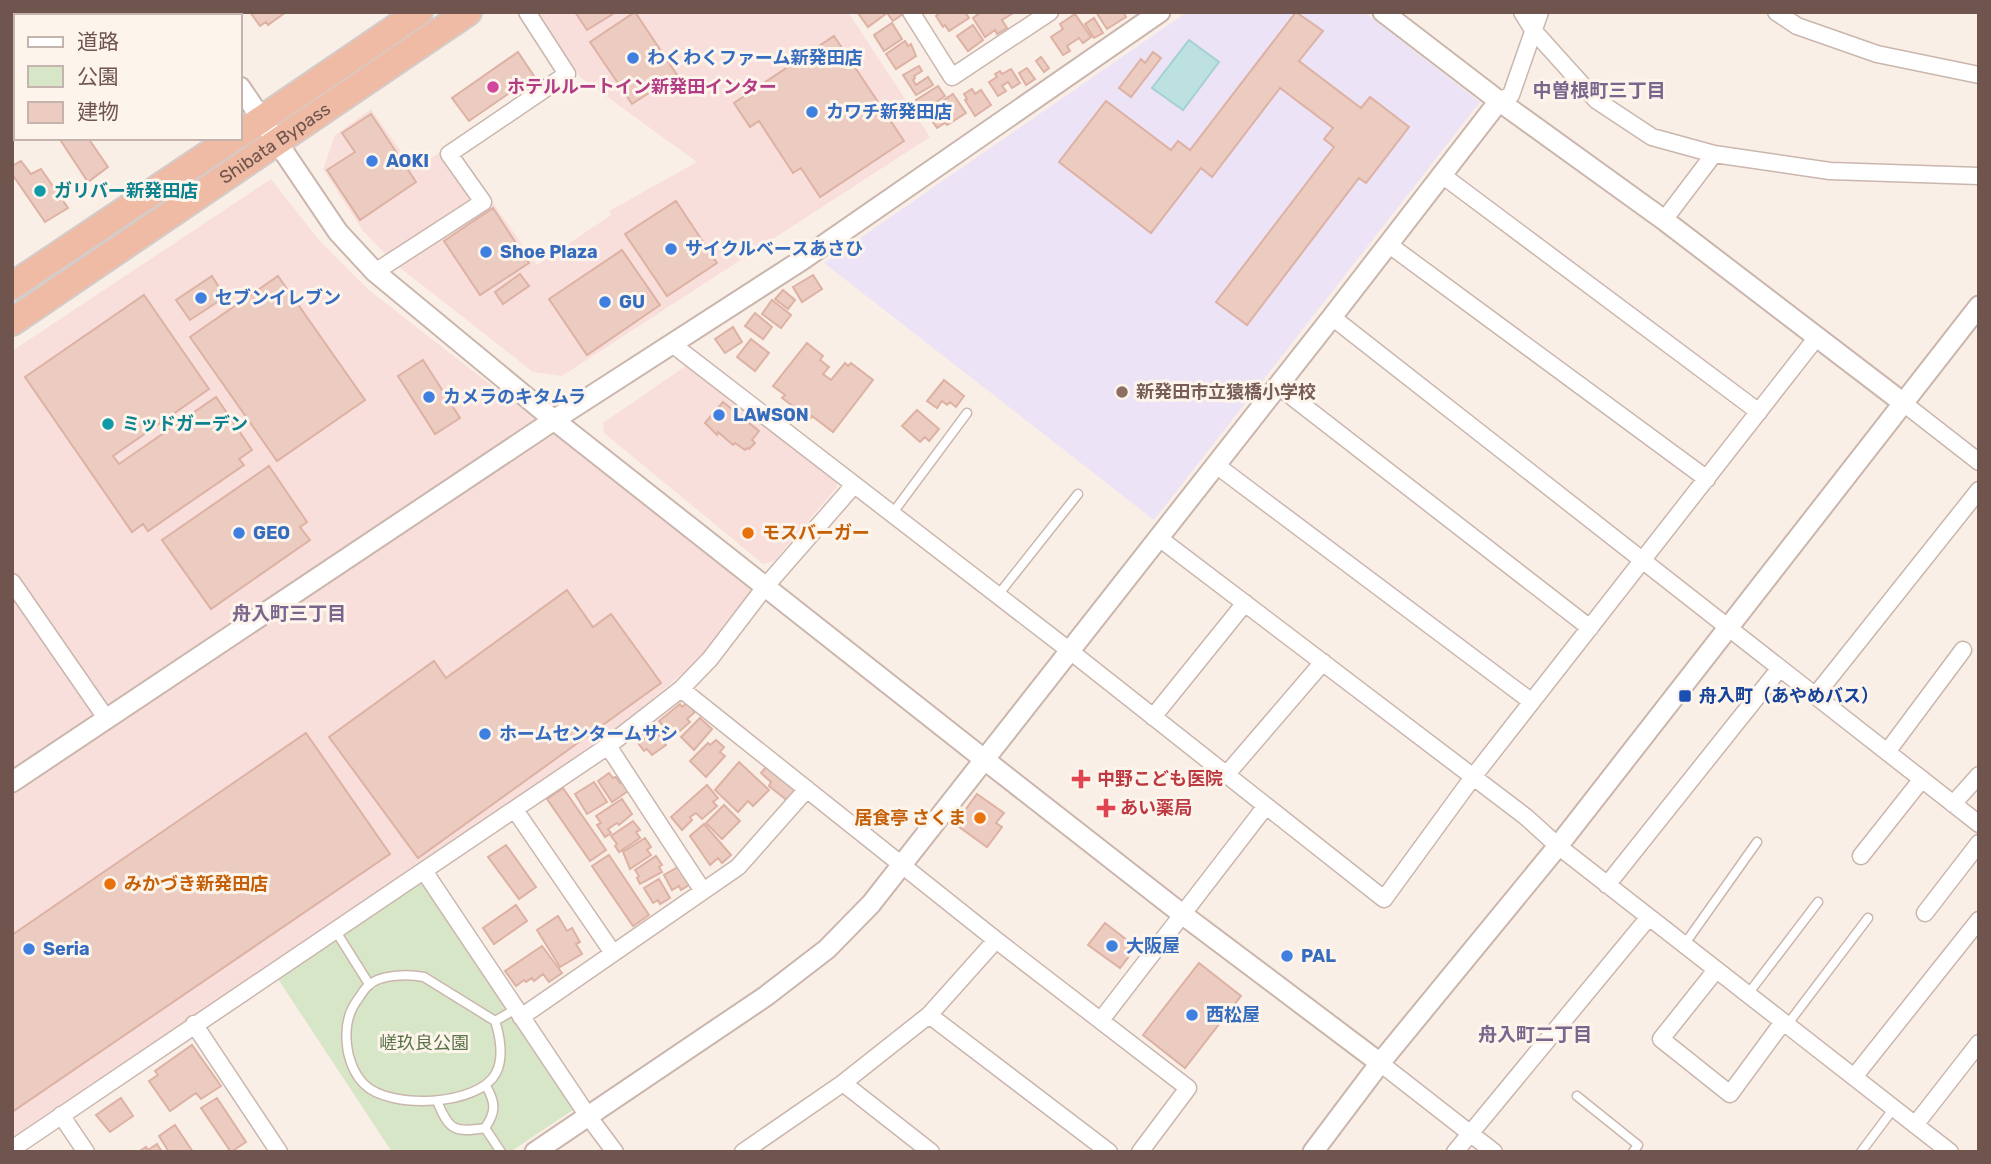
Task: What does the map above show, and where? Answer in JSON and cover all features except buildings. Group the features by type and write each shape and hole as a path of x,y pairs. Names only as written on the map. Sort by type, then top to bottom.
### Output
{"highway":[{"name":"Shibata Bypass","path":"242,133 419,12"},
{"name":"Shibata Bypass","path":"12,322 468,12"},
{"name":"Shibata Bypass","path":"12,286 230,140"}],"street":[{"path":"376,272 484,202 449,154 567,74 527,12"},
{"path":"911,12 952,77 1028,18 1049,12"},
{"path":"12,782 554,420 802,260 1160,12"},
{"path":"1383,12 1499,101 1664,220 1979,462"},
{"path":"1522,12 1534,30 1596,100 1653,137 1714,154 1830,171 1979,176"},
{"path":"534,1152 766,996 827,949 871,904 1499,101 1511,95 1540,12"},
{"path":"1776,12 1797,26 1877,54 1979,75"},
{"path":"242,90 338,232 376,272 554,420 765,587 1182,914 1494,1152"},
{"path":"1664,220 1714,154"},
{"path":"1442,175 1759,412"},
{"path":"1388,244 1707,480"},
{"path":"1313,1152 1380,1063 1558,846 1979,306"},
{"path":"1332,317 1979,824"},
{"path":"672,344 1070,651 1384,899 1473,777 1817,338"},
{"path":"1278,386 1590,628"},
{"path":"1216,465 1532,702"},
{"path":"12,1149 608,746 681,689 710,659 765,587 854,485"},
{"path":"1815,696 1979,490"},
{"path":"1159,538 1526,817 1607,885 1950,1152"},
{"path":"12,582 106,718"},
{"path":"1153,717 1245,603"},
{"path":"1887,752 1963,650"},
{"path":"1226,775 1323,663"},
{"path":"1607,885 1780,668"},
{"path":"681,689 996,940 1188,1088 1140,1152"},
{"path":"608,746 704,891"},
{"path":"1953,804 1979,775"},
{"path":"1861,856 1922,779"},
{"path":"519,1013 613,953 738,867 807,789"},
{"path":"1101,1020 1266,806"},
{"path":"514,810 613,953"},
{"path":"1925,913 1979,844"},
{"path":"424,870 587,1116 615,1152"},
{"path":"1455,1152 1649,917"},
{"path":"1854,1077 1979,920"},
{"path":"744,1152 843,1083 929,1015 996,940"},
{"path":"1716,970 1661,1039 1730,1094 1785,1023"},
{"path":"929,1015 1109,1152"},
{"path":"194,1024 271,1149"},
{"path":"1915,1125 1979,1043"},
{"path":"843,1083 931,1152"},
{"path":"61,1115 86,1152"}],"lane":[{"path":"892,514 967,413"},
{"path":"998,595 1078,494"},
{"path":"1684,945 1757,842"},
{"path":"1748,994 1818,902"},
{"path":"1785,1023 1868,918"},
{"path":"335,930 369,984"},
{"path":"395,975 424,977 495,1021 499,1032 500,1058 495,1076 486,1086 436,1101 415,1101 377,1093 364,1084 353,1068 348,1052 347,1026 352,1007 369,984 395,975"},
{"path":"495,1021 519,1013"},
{"path":"485,1128 495,1110 494,1099 486,1086"},
{"path":"1577,1096 1638,1145 1633,1152"},
{"path":"436,1101 446,1122 454,1128 463,1132 485,1128"},
{"path":"1861,1152 1894,1108"},
{"path":"485,1128 501,1152"}],"shaded area":[{"path":"535,12 848,12 930,137 562,376 533,372 399,267 493,203 537,265 611,215 609,211 697,162 581,78"},
{"name":"新発田市立猿橋小学校","path":"1187,12 1364,12 1480,102 1154,520 824,263"},
{"path":"371,109 414,170 439,153 471,199 387,256 363,231 323,169 335,135"},
{"path":"271,179 319,240 370,291 754,589 700,659 603,740 12,1138 12,351"},
{"path":"690,363 835,477 837,487 774,561 763,564 604,433 603,423"}],"green space":[{"name":"嵯玖良公園","path":"421,881 573,1110 510,1152 392,1152 276,976"}],"water":[{"path":"1189,40 1219,62 1183,110 1152,88"}],"place":[{"name":"わくわくファーム新発田店","path":"633,58"},
{"name":"ホテルルートイン新発田インター","path":"493,87"},
{"name":"カワチ新発田店","path":"812,112"},
{"name":"AOKI","path":"372,161"},
{"name":"ガリバー新発田店","path":"40,191"},
{"name":"サイクルベースあさひ","path":"671,249"},
{"name":"Shoe Plaza","path":"486,252"},
{"name":"セブンイレブン","path":"201,298"},
{"name":"GU","path":"605,302"},
{"name":"新発田市立猿橋小学校","path":"1122,392"},
{"name":"カメラのキタムラ","path":"429,397"},
{"name":"LAWSON","path":"719,415"},
{"name":"ミッドガーデン","path":"108,424"},
{"name":"GEO","path":"239,533"},
{"name":"モスバーガー","path":"748,533"},
{"name":"舟入町（あやめバス）","path":"1685,696"},
{"name":"ホームセンタームサシ","path":"485,734"},
{"name":"中野こども医院","path":"1081,779"},
{"name":"あい薬局","path":"1106,808"},
{"name":"居食亭 さくま","path":"980,818"},
{"name":"みかづき新発田店","path":"110,884"},
{"name":"大阪屋","path":"1112,946"},
{"name":"Seria","path":"29,949"},
{"name":"PAL","path":"1287,956"},
{"name":"西松屋","path":"1192,1015"}],"district":[{"name":"中曽根町三丁目","path":"1599,90"},
{"name":"舟入町三丁目","path":"289,613"},
{"name":"舟入町二丁目","path":"1535,1034"}]}
